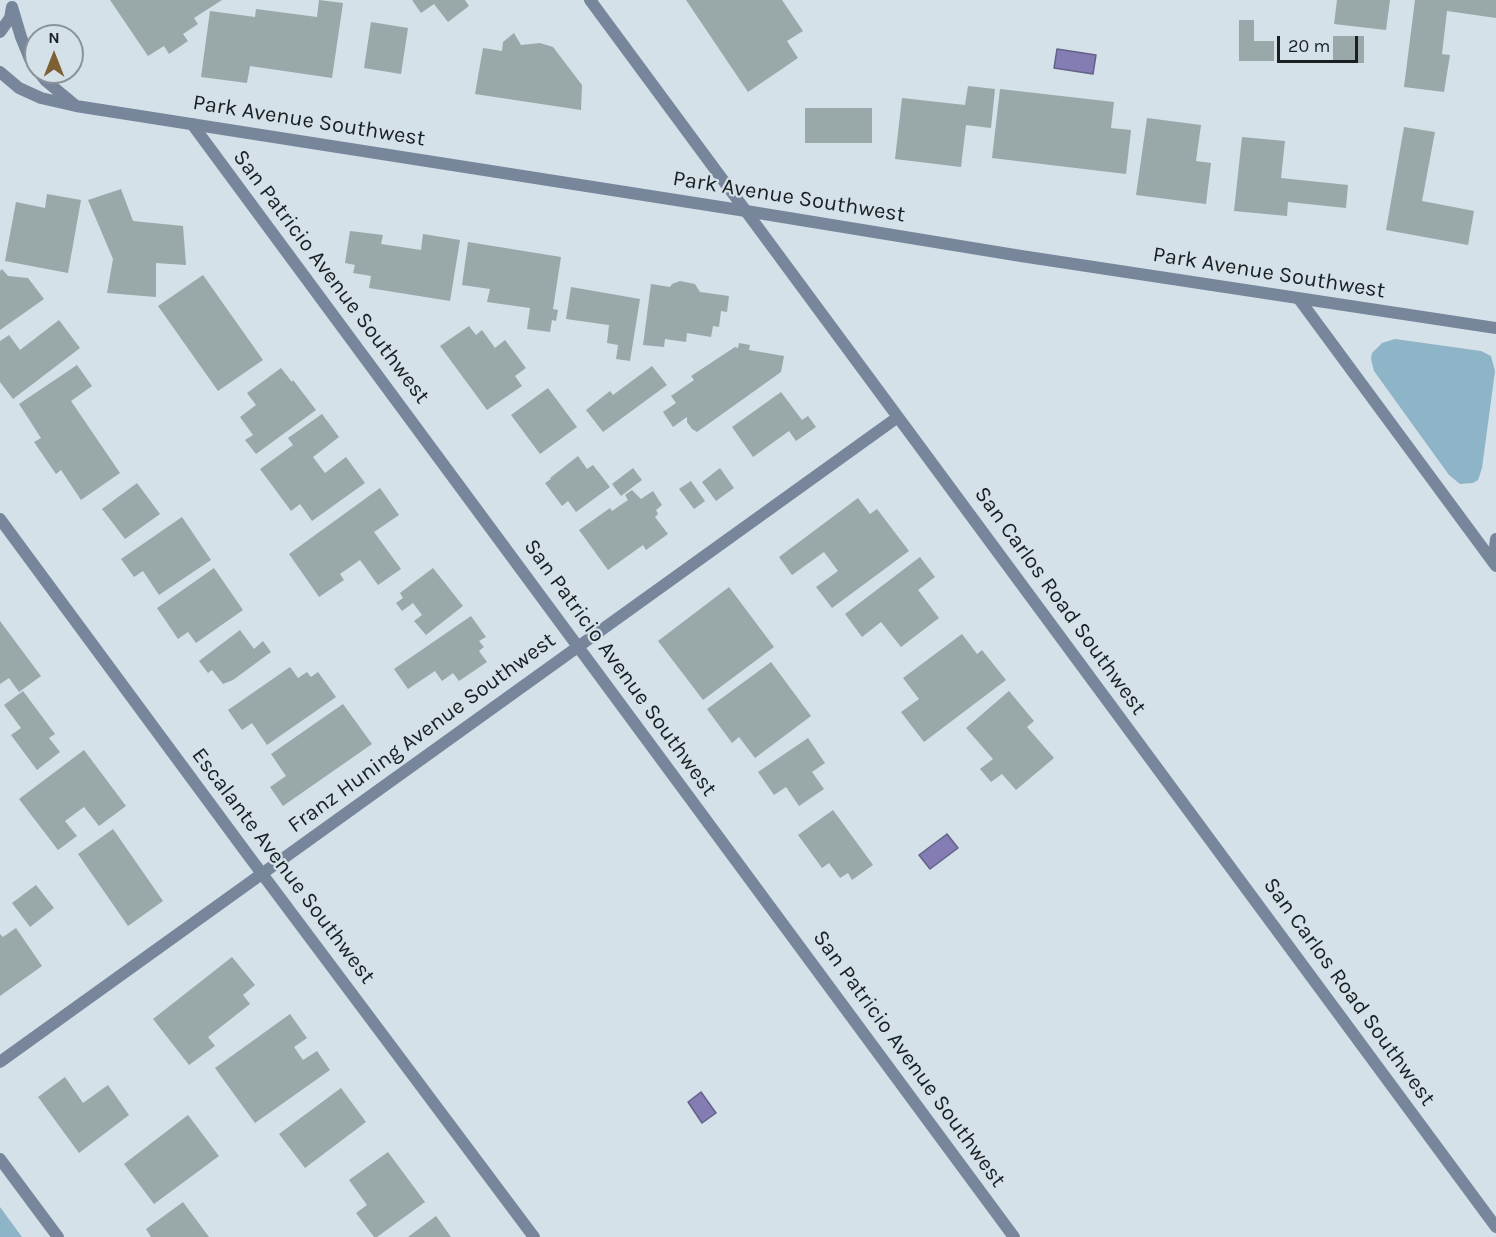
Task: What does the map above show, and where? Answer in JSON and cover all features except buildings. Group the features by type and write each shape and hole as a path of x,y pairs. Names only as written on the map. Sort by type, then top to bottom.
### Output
{"street":[{"name":"San Carlos Road Southwest","path":"590,0 1496,1227"},
{"path":"0,32 10,18 12,3"},
{"path":"12,3 24,44"},
{"name":"Park Avenue Southwest","path":"0,72 19,88 34,95 76,106 1496,328"},
{"path":"50,84 76,106"},
{"name":"San Patricio Avenue Southwest","path":"192,124 1014,1237"},
{"path":"1299,299 1494,564"},
{"name":"Franz Huning Avenue Southwest","path":"0,1062 898,417"},
{"name":"Escalante Avenue Southwest","path":"0,519 534,1237"},
{"path":"1494,564 1496,539"},
{"path":"0,1159 58,1237"}],"shaded area":[{"path":"1057,49 1096,55 1093,74 1054,68"},
{"path":"1395,339 1481,351 1491,356 1495,371 1482,468 1478,480 1473,483 1460,484 1449,475 1374,371 1372,353 1382,343"},
{"path":"947,834 958,848 930,869 919,855"},
{"path":"701,1092 716,1113 702,1123 688,1102"},
{"path":"0,1207 22,1237 0,1237"}]}
